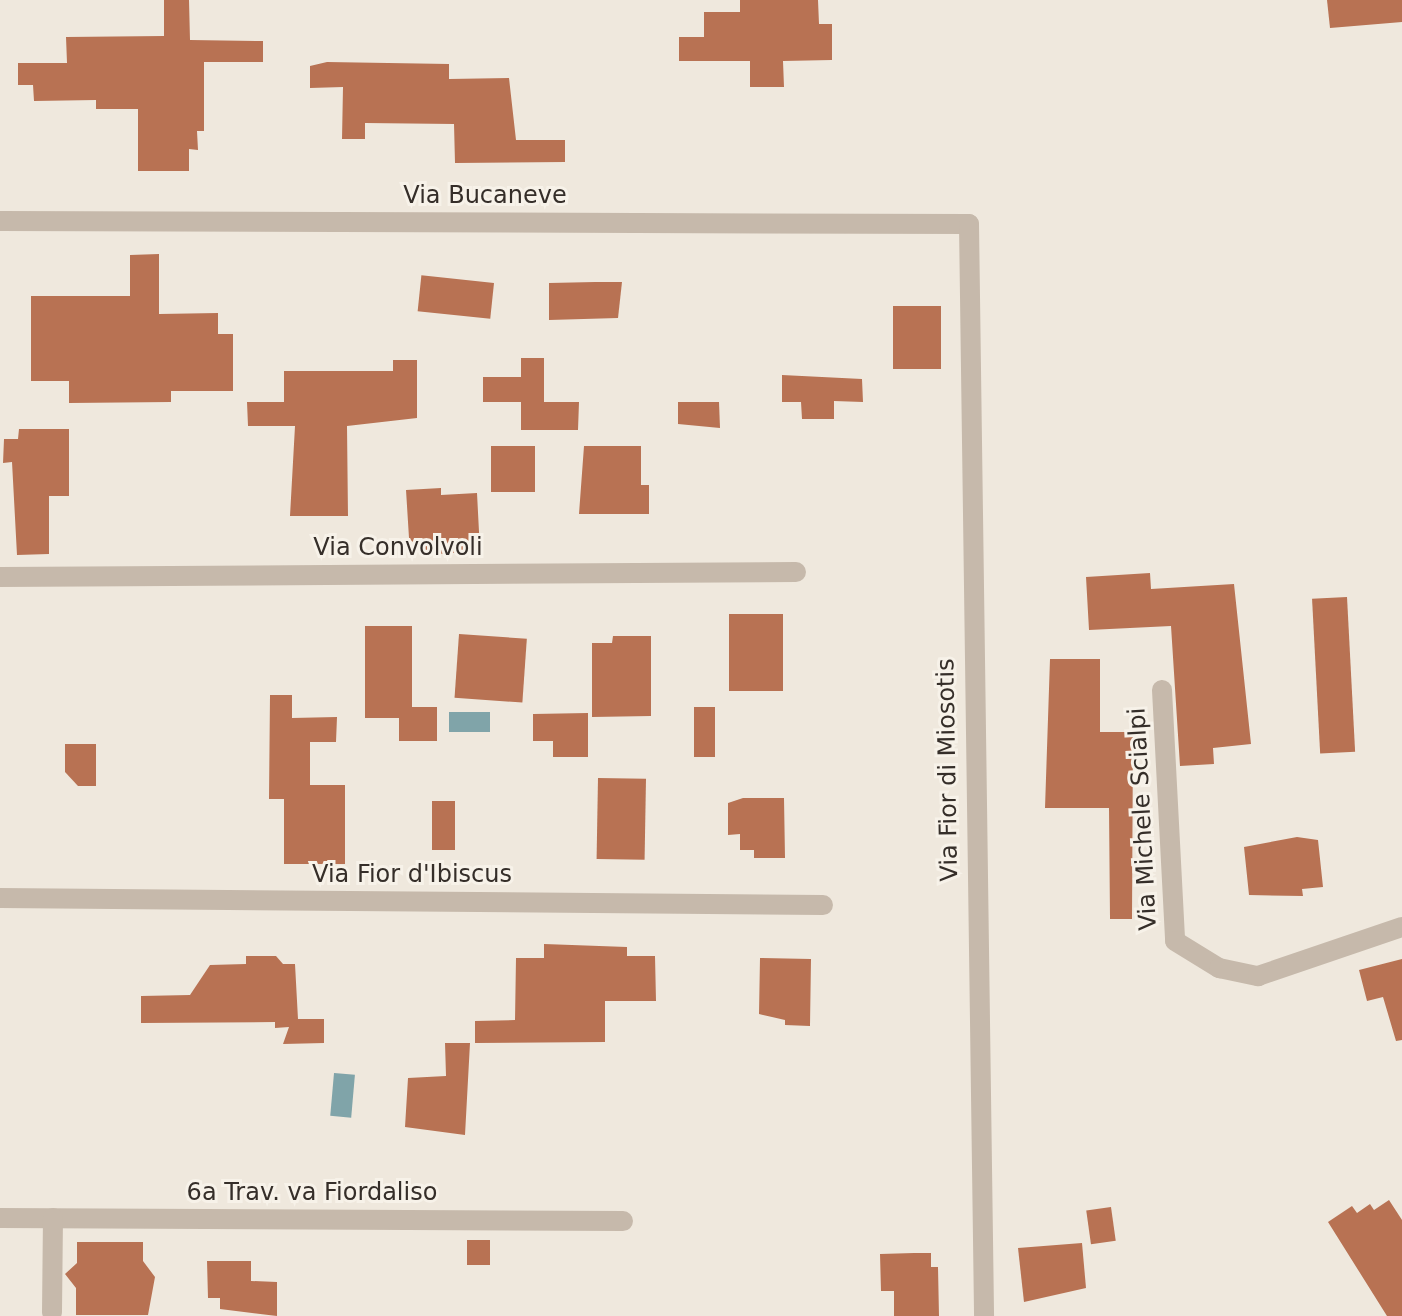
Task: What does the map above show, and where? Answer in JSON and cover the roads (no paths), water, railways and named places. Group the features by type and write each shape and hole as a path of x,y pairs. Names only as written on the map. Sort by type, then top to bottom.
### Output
{"street":[{"name":"Via Bucaneve","path":"0,221 969,224"},
{"name":"Via Fior di Miosotis","path":"969,224 984,1316"},
{"name":"Via Convolvoli","path":"0,577 796,572"},
{"name":"Via Michele Scialpi","path":"1162,690 1175,941 1219,968 1258,976 1402,927"},
{"name":"Via Fior d'Ibiscus","path":"0,898 823,905"},
{"name":"6a Trav. va Fiordaliso","path":"0,1218 623,1221"},
{"path":"52,1312 53,1218"}],"water":[{"path":"449,712 490,712 490,732 449,732"},
{"path":"334,1073 355,1075 351,1118 330,1116"}]}
